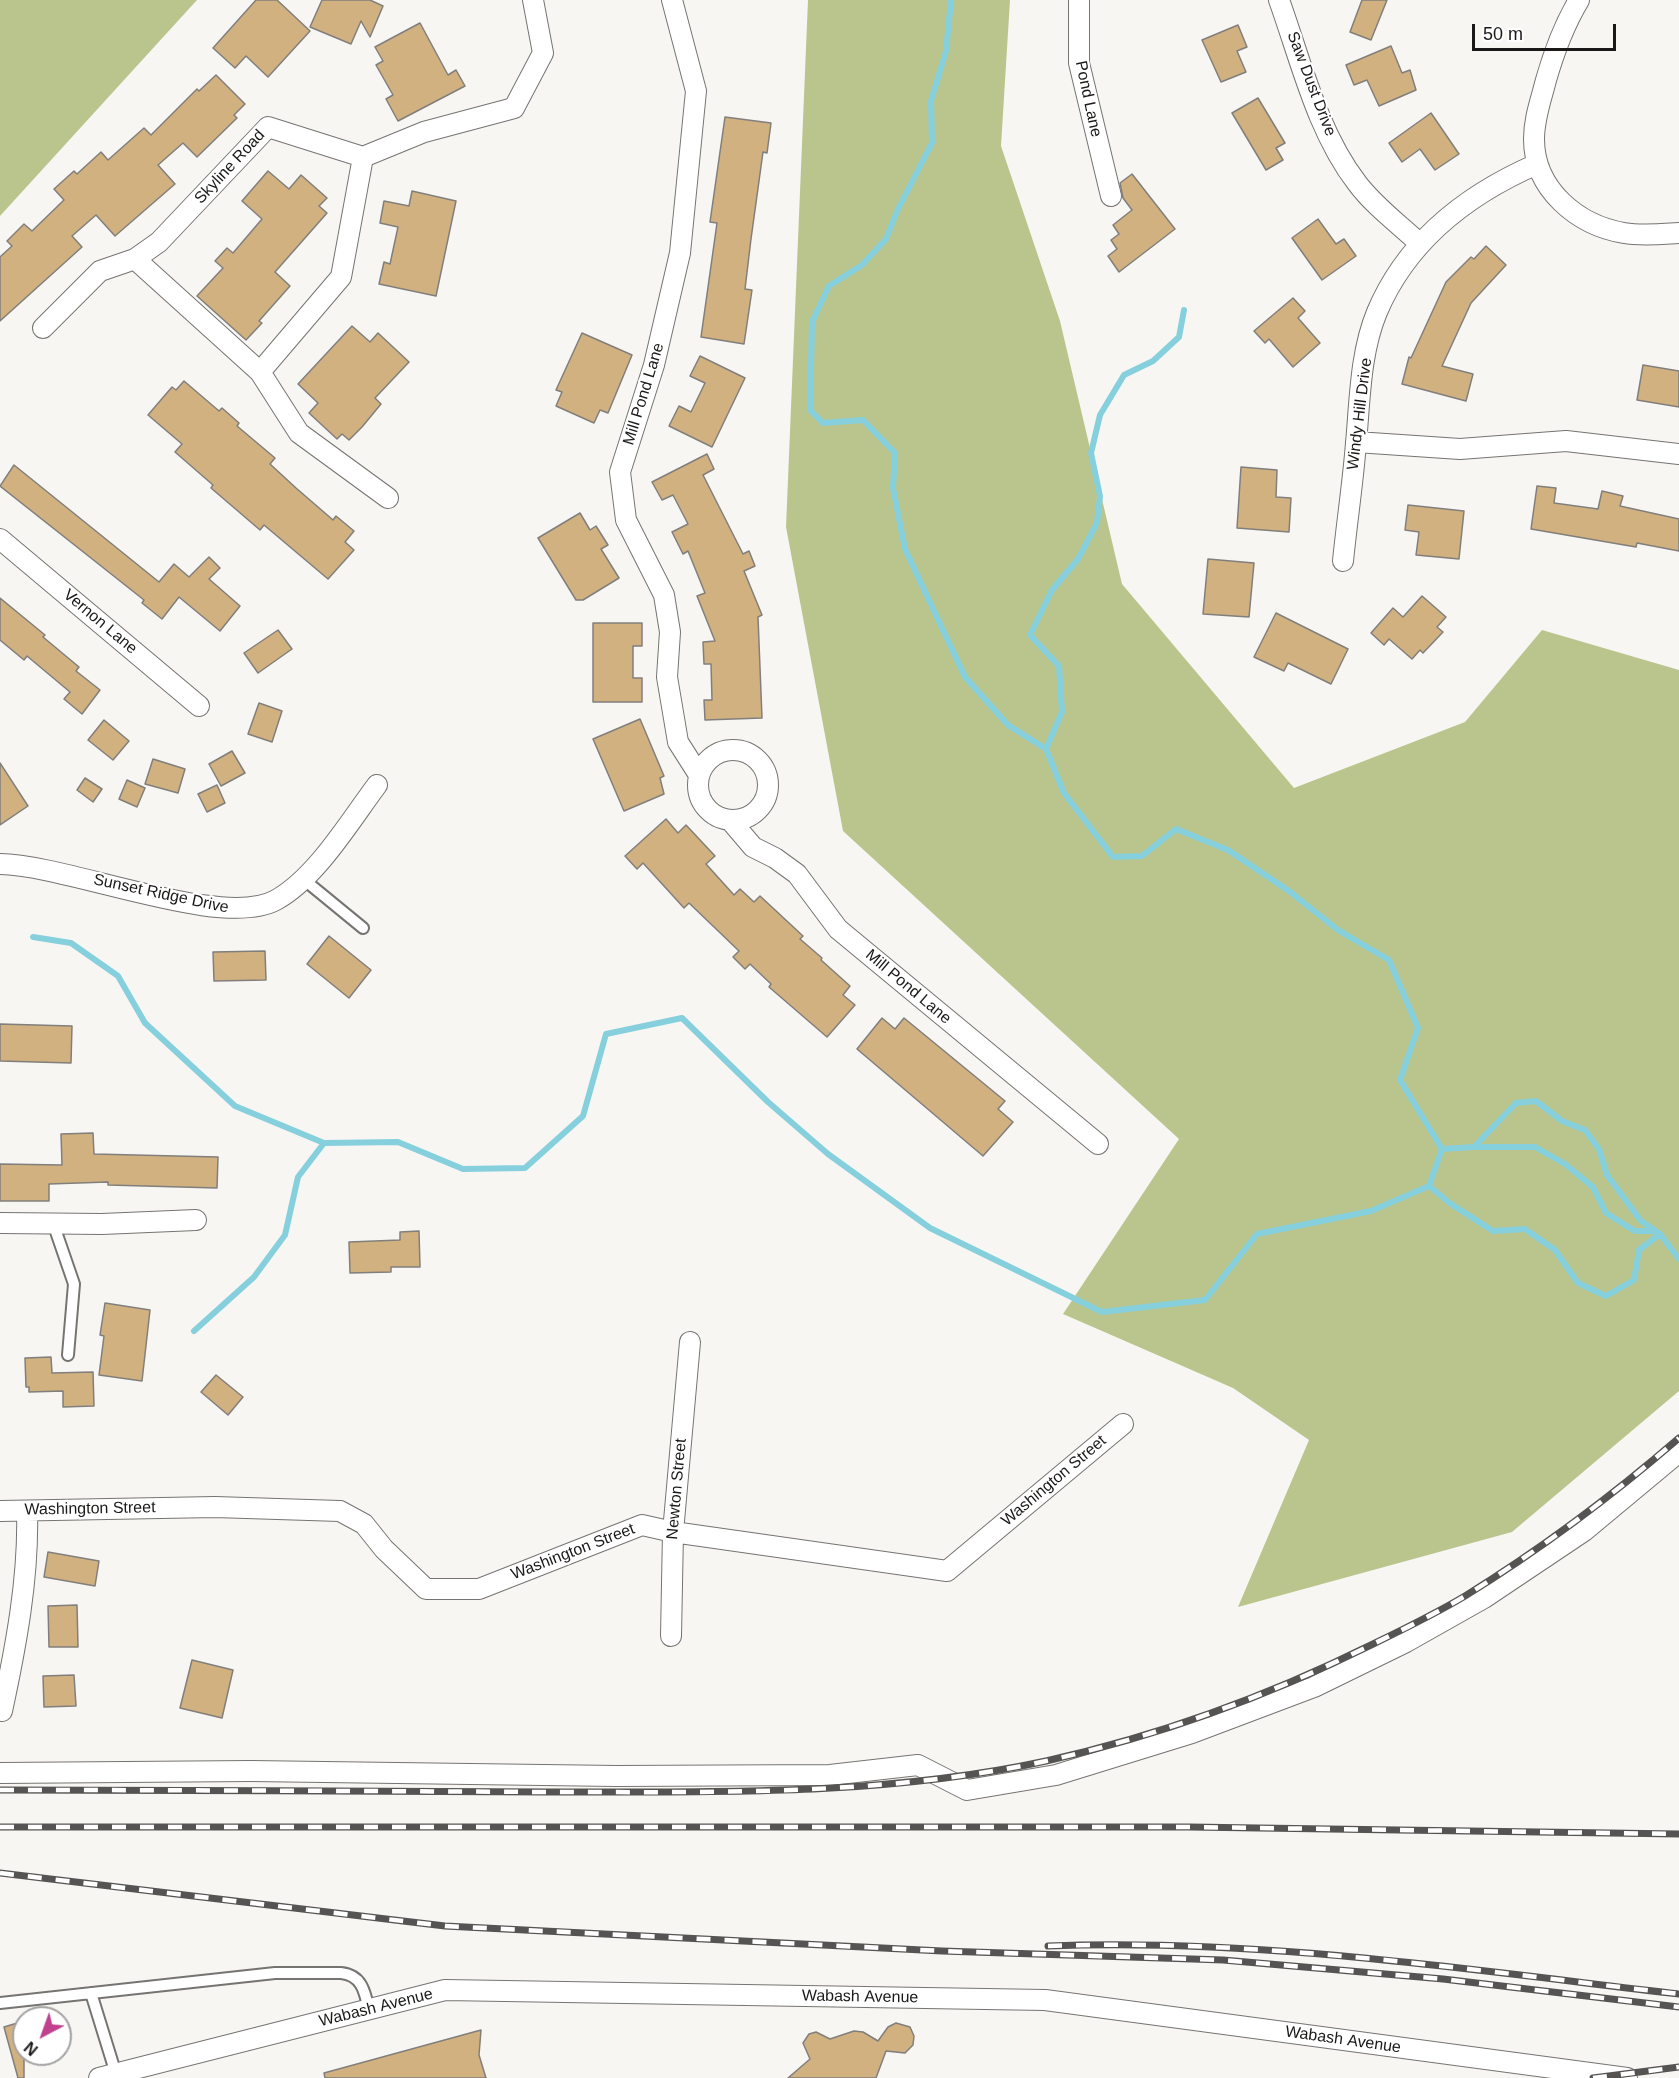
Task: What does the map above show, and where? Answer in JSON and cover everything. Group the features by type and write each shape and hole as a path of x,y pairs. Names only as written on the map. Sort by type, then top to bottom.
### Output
{"street":[{"path":"260,372 341,277 363,157 424,132 514,108 543,53 533,0"},
{"name":"Mill Pond Lane","path":"672,0 696,91 680,253 654,364 620,472 626,520 664,595 670,632 667,677 678,742 699,775 699,796 711,813 730,820 753,847 775,858 797,874 838,929 1098,1144"},
{"name":"Pond Lane","path":"1079,0 1079,63 1111,196"},
{"name":"Saw Dust Drive","path":"1279,0 1322,120 1343,162 1369,197 1420,243"},
{"path":"1579,0 1561,34 1538,109 1534,140 1537,164 1548,188 1557,198 1589,221 1622,232 1679,233"},
{"name":"Skyline Road","path":"43,328 100,272 135,259 159,242 268,127 363,157"},
{"name":"Windy Hill Drive","path":"1343,561 1359,395 1377,314 1402,267 1420,243 1455,210 1503,180 1537,164"},
{"path":"135,259 260,372 299,433 388,498"},
{"path":"1356,442 1460,449 1566,441 1679,454"},
{"name":"Vernon Lane","path":"0,539 199,705"},
{"path":"699,775 712,756 722,751 744,751 762,765 769,786 766,798 752,815 730,820"},
{"name":"Sunset Ridge Drive","path":"0,864 102,882 228,910 261,907 277,900 302,878 377,785"},
{"path":"0,1222 102,1224 196,1220"},
{"name":"Newton Street","path":"671,1636 673,1532 690,1342"},
{"name":"Washington Street","path":"0,1511 215,1507 340,1511 364,1524 384,1549 426,1590 479,1589 642,1525 673,1532 947,1571 1123,1424"},
{"path":"0,1773 251,1771 616,1776 818,1775 918,1765 967,1790 1056,1775 1192,1734 1314,1687 1406,1642 1484,1598 1584,1531 1679,1452"},
{"path":"1,1711 11,1669 28,1542 27,1511"},
{"name":"Wabash Avenue","path":"107,2076 445,1990 1045,2001 1627,2078"}],"lane":[{"path":"302,878 363,928"},
{"path":"52,1223 74,1284 68,1354"},
{"path":"0,2003 275,1973 341,1973 350,1974 361,1984 369,2010"},
{"path":"91,1993 107,2076"}],"green space":[{"path":"0,0 197,0 0,216"},
{"path":"808,0 1010,0 1001,146 1060,321 1122,584 1294,788 1465,722 1542,630 1679,670 1679,1391 1512,1532 1238,1607 1309,1440 1233,1388 1063,1314 1179,1139 843,831 786,527"}],"building":[{"path":"256,0 277,0 310,31 268,77 246,56 235,68 213,48"},
{"path":"322,0 370,0 383,6 370,37 361,21 351,44 310,27"},
{"path":"1362,0 1387,0 1371,40 1350,32"},
{"path":"420,23 448,75 456,70 465,86 398,121 386,99 393,95 376,65 383,61 375,47"},
{"path":"1238,25 1247,47 1237,51 1246,72 1221,82 1202,40"},
{"path":"1391,46 1402,73 1410,70 1416,90 1379,106 1367,80 1354,85 1346,65"},
{"path":"216,75 245,104 234,115 237,118 197,157 183,143 158,165 175,184 115,236 96,215 72,236 82,247 0,321 0,257 12,246 7,241 24,224 32,231 64,200 54,189 74,171 77,174 101,152 108,160 144,128 151,135 197,89 199,91"},
{"path":"1258,98 1285,143 1276,148 1283,160 1266,170 1232,113"},
{"path":"1431,113 1459,154 1435,170 1420,149 1402,162 1389,143"},
{"path":"725,117 771,123 767,153 763,152 751,239 745,289 752,290 744,344 701,337 717,223 710,222"},
{"path":"268,171 289,189 301,175 327,198 319,206 327,213 275,272 290,286 259,321 262,323 246,340 197,296 223,268 215,261 227,248 233,253 262,219 242,201"},
{"path":"1132,174 1175,229 1119,272 1108,256 1117,249 1111,240 1119,234 1113,225 1132,210 1123,198 1120,183"},
{"path":"412,191 456,201 436,296 379,284 384,262 390,264 398,227 380,223 384,201 409,206"},
{"path":"1318,219 1336,244 1344,239 1356,256 1322,280 1292,238"},
{"path":"1486,246 1506,265 1471,303 1442,366 1473,374 1466,401 1402,384 1409,357 1411,358 1446,282 1471,257 1474,259"},
{"path":"1293,298 1305,311 1298,318 1320,343 1293,367 1269,339 1265,343 1254,331"},
{"path":"352,326 370,342 378,333 409,362 375,398 381,404 349,440 342,434 337,439 309,413 318,403 298,384"},
{"path":"582,333 632,355 608,413 600,410 594,423 556,406 562,392 556,390"},
{"path":"700,356 745,378 712,447 669,426 679,406 691,412 705,383 690,376"},
{"path":"1643,365 1679,371 1679,407 1637,400"},
{"path":"184,381 219,411 222,408 239,423 237,426 275,458 270,464 296,488 333,520 336,516 354,531 345,542 354,550 328,579 264,525 260,530 211,488 213,485 175,452 182,444 148,415 172,387 176,390"},
{"path":"707,454 714,469 703,475 743,554 749,551 755,566 744,571 762,615 758,617 762,718 705,720 704,700 712,700 711,664 704,664 703,642 715,641 697,596 705,593 688,551 683,554 672,532 688,524 673,495 662,500 652,482"},
{"path":"14,465 159,582 174,564 189,577 209,557 220,568 209,579 240,606 220,631 179,597 162,619 142,603 144,600 0,486"},
{"path":"1241,467 1277,470 1276,497 1291,498 1289,532 1237,528"},
{"path":"1537,486 1556,488 1554,503 1598,509 1602,491 1623,496 1620,506 1679,519 1679,551 1637,543 1636,547 1531,529"},
{"path":"1408,505 1464,511 1459,559 1416,555 1419,532 1405,530"},
{"path":"580,513 590,530 596,526 608,545 601,549 619,578 583,600 576,600 538,538"},
{"path":"1208,559 1254,563 1249,617 1203,614"},
{"path":"1422,596 1446,617 1437,627 1443,632 1423,653 1420,650 1412,659 1389,639 1384,645 1371,633 1393,608 1403,617"},
{"path":"0,598 45,635 43,637 79,667 76,671 100,690 82,714 64,699 70,692 27,656 24,660 0,640"},
{"path":"1276,613 1348,649 1331,684 1288,663 1284,671 1254,657"},
{"path":"593,623 642,623 642,646 633,646 633,678 642,678 642,702 593,702"},
{"path":"278,630 292,649 258,673 244,653"},
{"path":"259,703 282,711 272,742 248,734"},
{"path":"640,719 664,776 660,778 664,794 624,811 593,739"},
{"path":"104,720 129,741 113,760 88,740"},
{"path":"232,751 245,773 221,786 209,764"},
{"path":"153,759 185,769 178,793 145,784"},
{"path":"0,763 28,806 0,825"},
{"path":"85,778 102,789 93,802 77,790"},
{"path":"127,780 145,788 137,807 119,799"},
{"path":"217,785 225,803 207,812 198,794"},
{"path":"666,819 678,833 686,825 715,856 706,864 734,895 740,889 754,902 760,896 803,936 800,939 822,958 821,960 850,986 843,995 855,1005 827,1037 769,987 771,984 750,964 745,969 733,957 739,951 689,903 684,908 643,863 637,869 625,856"},
{"path":"329,936 371,970 349,998 307,964"},
{"path":"265,951 266,980 214,981 213,952"},
{"path":"882,1018 895,1029 904,1018 1005,1101 998,1109 1013,1122 983,1156 857,1049"},
{"path":"0,1024 72,1026 71,1063 0,1061"},
{"path":"93,1133 94,1154 218,1157 217,1188 108,1185 108,1182 49,1184 49,1201 0,1201 0,1164 62,1165 61,1134"},
{"path":"419,1231 420,1267 391,1267 391,1272 350,1273 349,1242 400,1240 400,1232"},
{"path":"105,1303 150,1310 142,1381 99,1375 104,1336 100,1335"},
{"path":"51,1357 52,1373 93,1372 94,1406 63,1407 63,1391 29,1392 29,1387 26,1387 25,1358"},
{"path":"216,1375 243,1397 228,1415 201,1392"},
{"path":"48,1552 99,1561 95,1586 44,1577"},
{"path":"77,1605 78,1647 49,1647 48,1606"},
{"path":"192,1660 233,1670 222,1718 180,1708"},
{"path":"74,1675 76,1706 44,1707 43,1676"},
{"path":"896,2023 910,2027 914,2036 913,2045 905,2053 886,2051 876,2078 788,2078 810,2059 803,2043 809,2034 816,2032 830,2039 854,2031 863,2032 878,2041 888,2027"},
{"path":"12,2025 12,2056 4,2027"},
{"path":"481,2030 479,2055 486,2078 325,2078 324,2073"},
{"path":"15,2066 24,2066 24,2078 18,2078"}],"waterway":[{"path":"951,0 946,51 931,101 932,143 898,209 886,239 862,265 829,286 812,322 810,410 823,423 863,420 895,453 893,488 905,549 965,677 1008,725 1046,749 1064,793 1113,857 1142,856 1176,829 1228,850 1289,891 1338,930 1389,960 1418,1028 1400,1080 1442,1149 1429,1186 1451,1204 1493,1231 1525,1229 1555,1250 1578,1283 1606,1296 1634,1280 1639,1250 1660,1234 1679,1259"},
{"path":"1046,749 1062,712 1059,666 1030,635 1052,590 1078,559 1097,523 1100,496 1091,453 1100,415 1124,375 1153,361 1179,337 1184,310"},
{"path":"33,937 71,943 118,976 145,1023 235,1106 324,1143"},
{"path":"194,1331 254,1277 285,1235 298,1177 324,1143 398,1142 463,1169 525,1168 583,1116 606,1034 682,1018 768,1102 828,1154 930,1228 1102,1312 1205,1300 1257,1234 1371,1211 1429,1186"},
{"path":"1442,1149 1474,1147 1516,1103 1536,1101 1562,1121 1585,1130 1599,1149 1607,1175 1641,1221 1660,1234"},
{"path":"1474,1147 1535,1147 1565,1164 1593,1187 1606,1213 1635,1231 1655,1231"}],"railway":[{"path":"0,1790 550,1792 799,1790 923,1781 1046,1761 1130,1740 1212,1713 1332,1664 1418,1622 1465,1596 1548,1541 1628,1481 1679,1438"},
{"path":"0,1827 1189,1827 1679,1834"},
{"path":"0,1873 445,1926 942,1951 1223,1960 1443,1979 1679,2007"},
{"path":"1048,1946 1127,1945 1286,1951 1444,1966 1679,1994"},
{"path":"1593,2078 1679,2067"}]}
